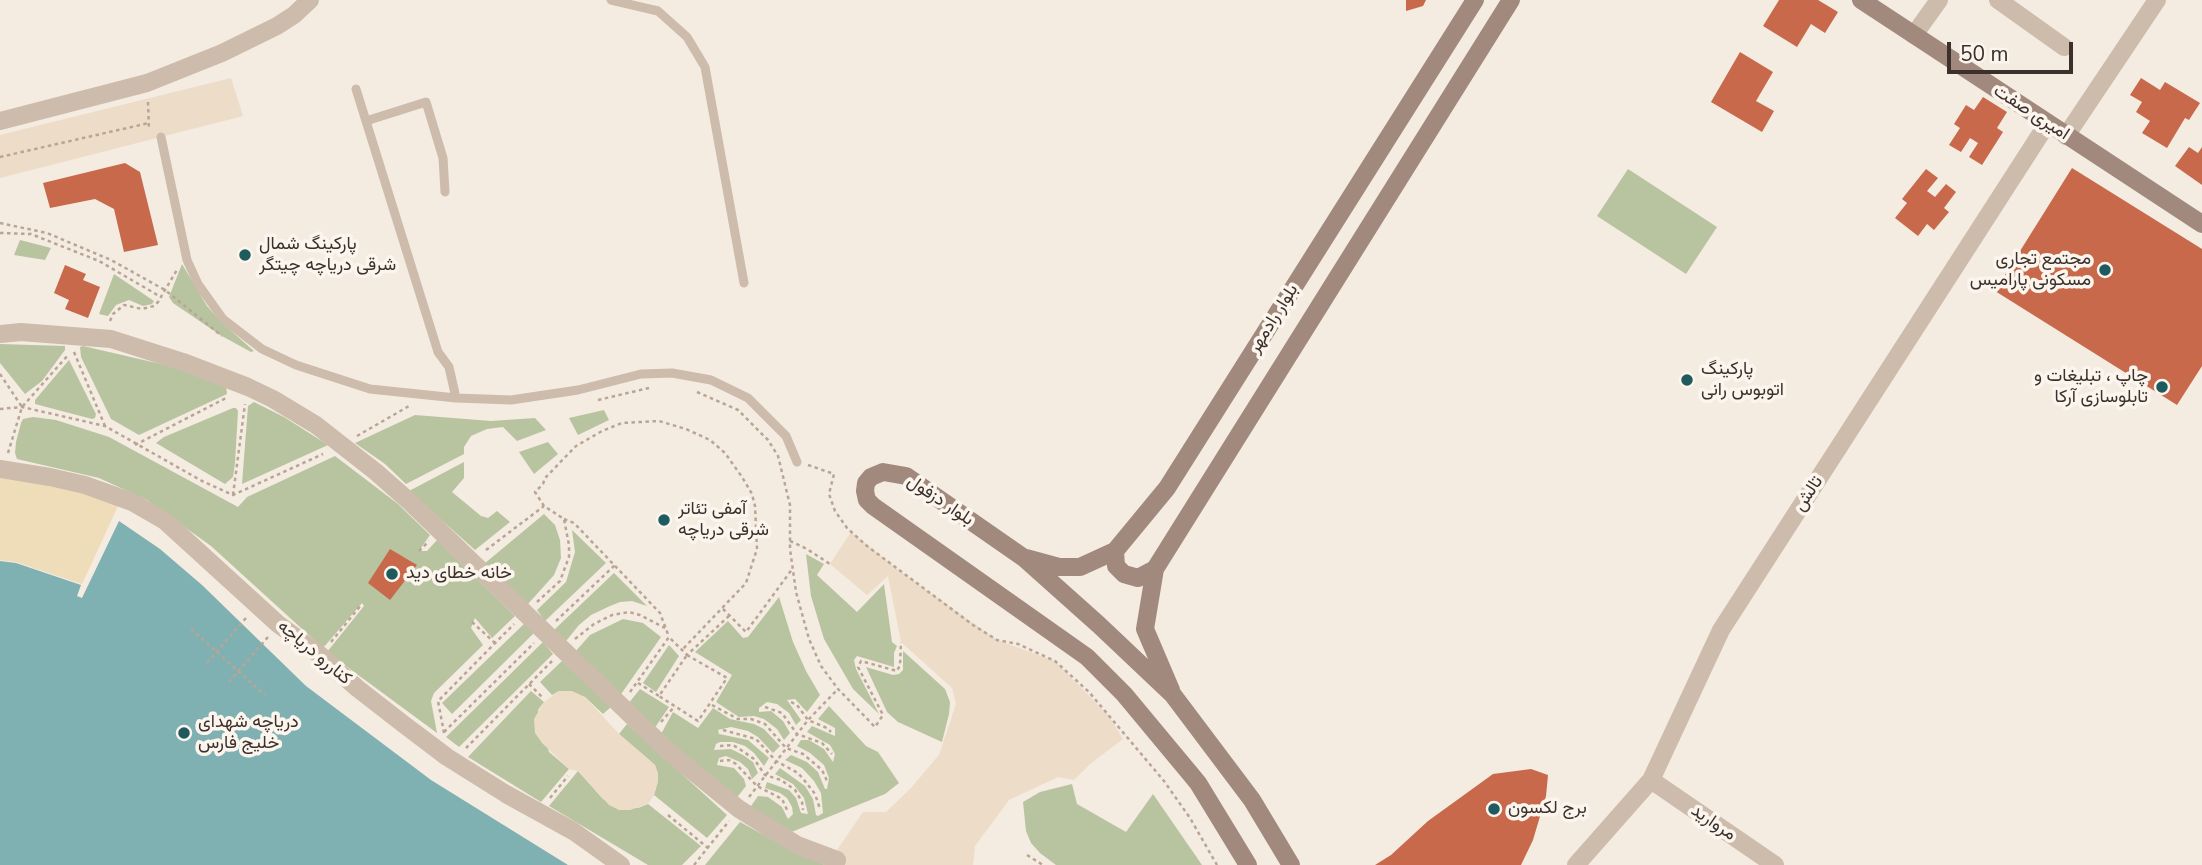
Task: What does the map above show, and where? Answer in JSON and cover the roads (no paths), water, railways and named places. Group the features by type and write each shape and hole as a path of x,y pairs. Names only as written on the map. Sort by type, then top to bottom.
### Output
{"street":[{"path":"0,121 147,83 222,53 277,26 310,0"},
{"name":"بلوار رادمهر","path":"1024,558 1059,567 1080,567 1115,551 1167,488 1475,0"},
{"name":"بلوار رادمهر","path":"1155,569 1511,0"},
{"name":"امیری صفت","path":"1861,0 2202,224"},
{"path":"1914,35 1939,0"},
{"path":"1998,0 2064,47"},
{"path":"2066,136 2157,0"},
{"name":"تالش","path":"1576,865 1651,780 1721,630 2047,124"},
{"path":"0,334 21,332 111,339 183,362 248,387 316,425 393,487 669,752 739,809 797,845 837,860"},
{"name":"کناررو دریاچه","path":"2,469 85,485 132,502 165,521 278,624 320,655 357,688 454,761 573,831 621,865"},
{"name":"بلوار دزفول","path":"1248,865 1198,783 1124,694 1087,657 873,506 867,500 865,491 866,483 872,477 883,472 906,476 1024,558 1173,695 1252,800 1291,865"},
{"path":"1115,551 1116,566 1124,574 1139,578 1155,569"},
{"path":"1155,569 1145,629 1173,695"},
{"name":"مروارید","path":"1651,780 1775,865"}],"lane":[{"path":"611,0 658,12 687,37 705,67 744,283"},
{"path":"356,89 438,352 449,367 456,398"},
{"path":"366,121 426,102 443,158 445,192"},
{"path":"161,137 187,260 203,292 223,319 262,349 296,365 370,389 456,398 511,400 578,390 640,374 672,373 711,380 748,398 786,436 797,462"}],"water":[{"name":"دریاچه شهدای خلیج فارس","path":"119,521 160,549 202,585 306,686 431,780 568,865 0,865 0,561 16,563 81,585 77,596 82,598"}],"place":[{"name":"پارکینگ شمال شرقی دریاچه چیتگر","path":"245,255"},
{"name":"مجتمع تجاری مسکونی پارامیس","path":"2105,270"},
{"name":"پارکینگ اتوبوس رانی","path":"1687,380"},
{"name":"چاپ ، تبلیغات و تابلوسازی آرکا","path":"2162,387"},
{"name":"آمفی تئاتر شرقی دریاچه","path":"664,520"},
{"name":"خانه خطای دید","path":"392,574"},
{"name":"دریاچه شهدای خلیج فارس","path":"184,733"},
{"name":"برج لکسون","path":"1494,809"}]}
